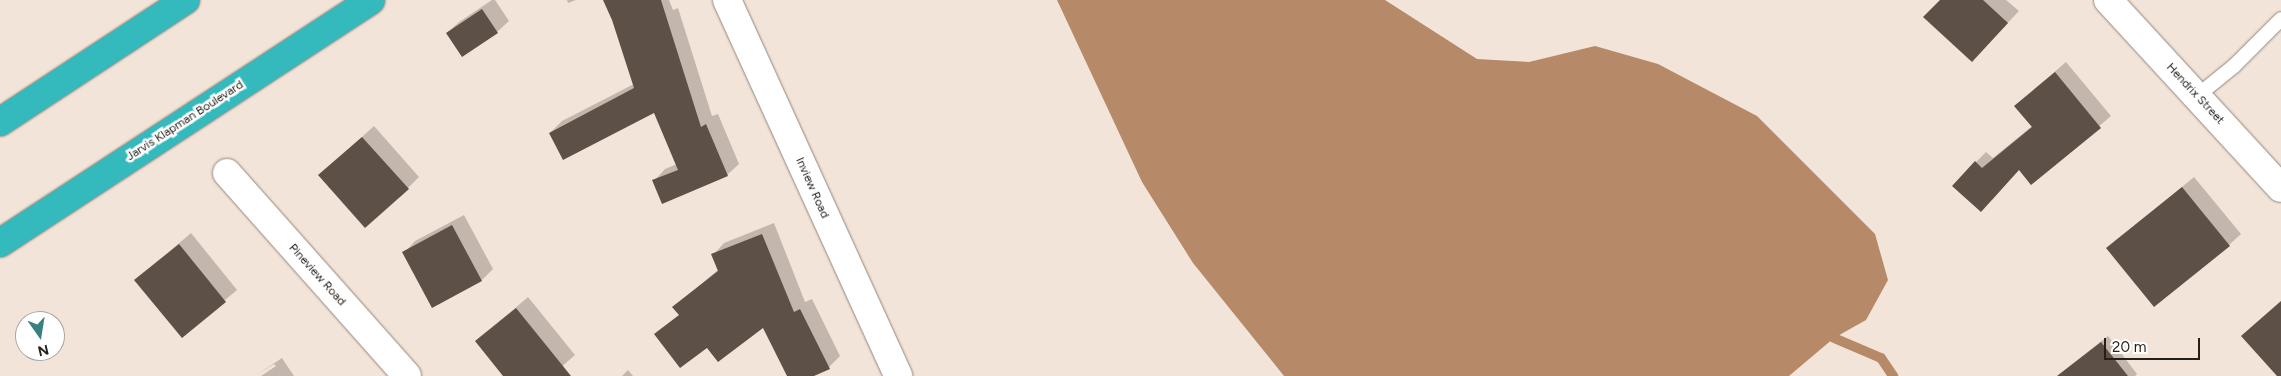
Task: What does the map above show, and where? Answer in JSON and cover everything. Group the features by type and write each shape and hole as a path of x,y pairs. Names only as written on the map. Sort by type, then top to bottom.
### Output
{"highway":[{"path":"0,122 186,0"},
{"name":"Jarvis Klapman Boulevard","path":"0,243 371,0"}],"street":[{"name":"Inview Road","path":"726,0 898,376"},
{"name":"Hendrix Street","path":"2108,0 2281,188"},
{"name":"Pineview Road","path":"227,173 407,376"}],"lane":[{"path":"2197,96 2234,66 2281,19"}],"shaded area":[{"path":"1057,0 1385,0 1477,59 1529,62 1595,46 1658,64 1757,116 1875,234 1888,280 1866,320 1834,338 1789,376 1284,376 1193,263 1142,182"}],"building":[{"path":"603,0 661,0 701,127 706,124 728,176 662,204 652,180 678,170 654,113 563,160 549,133 634,88 612,20"},
{"path":"1940,0 1983,0 2008,23 1972,62 1923,17"},
{"path":"482,9 498,33 462,57 446,33"},
{"path":"2055,72 2101,128 2031,185 2019,170 1981,212 1952,186 1975,161 1982,168 2032,127 2014,106"},
{"path":"362,137 409,189 365,228 318,175"},
{"path":"2182,187 2230,246 2154,307 2106,248"},
{"path":"452,225 482,281 432,308 402,252"},
{"path":"762,234 794,312 800,309 830,369 814,376 787,376 763,328 718,362 707,348 680,368 654,334 679,315 672,307 718,271 711,254"},
{"path":"179,244 226,302 182,338 134,280"},
{"path":"2281,301 2281,376 2277,376 2241,336"},
{"path":"516,308 571,376 503,376 475,341"},
{"path":"2101,342 2128,376 2057,376"}],"waterway":[{"path":"1834,338 1881,358 1893,376"}]}
